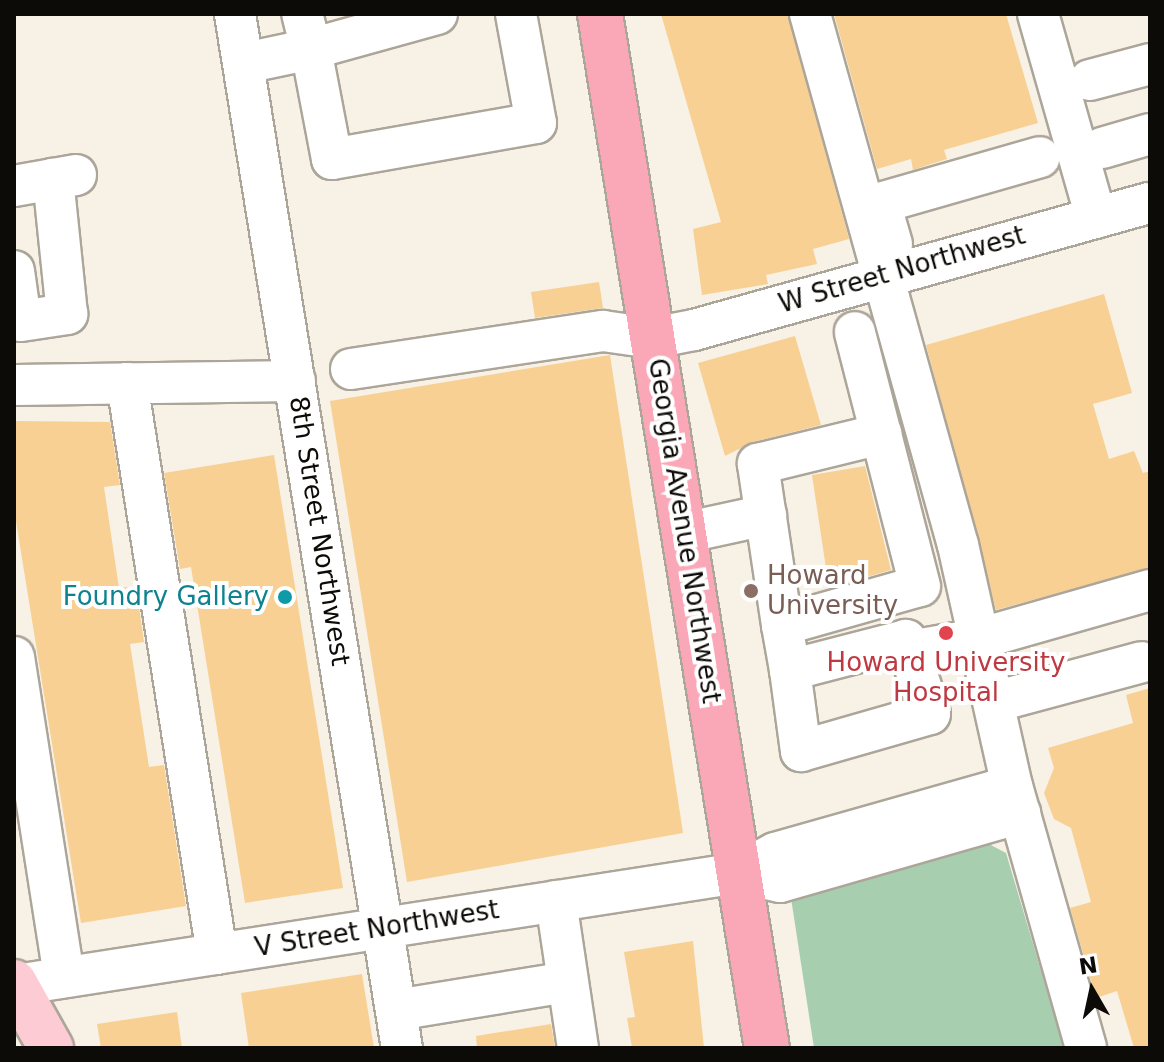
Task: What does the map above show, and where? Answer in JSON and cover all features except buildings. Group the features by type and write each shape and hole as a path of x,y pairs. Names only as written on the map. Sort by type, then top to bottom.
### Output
{"highway":[{"name":"Georgia Avenue Northwest","path":"600,14 767,1048"}],"main road":[{"path":"15,984 51,1048"}],"street":[{"name":"8th Street Northwest","path":"235,14 399,1029"},
{"path":"245,63 307,32 437,14"},
{"path":"307,32 332,159 536,123 516,14"},
{"path":"810,14 892,273"},
{"path":"1038,14 1096,218"},
{"path":"1090,80 1150,64"},
{"path":"1102,148 1150,134"},
{"path":"1040,157 880,203 892,273 1016,800 1086,1048"},
{"path":"14,186 65,177 67,314 21,321 14,271"},
{"name":"W Street Northwest","path":"653,338 1150,203"},
{"path":"351,369 603,331 653,338"},
{"path":"782,625 920,586 855,332"},
{"path":"14,385 295,381"},
{"path":"127,383 217,954"},
{"path":"790,670 906,640 930,714 801,751 758,464 881,434"},
{"path":"683,533 766,515"},
{"path":"980,647 1150,590"},
{"path":"910,651 980,647 1150,614"},
{"path":"14,657 25,807 64,977"},
{"path":"994,702 1142,662"},
{"name":"V Street Northwest","path":"15,984 738,873 775,853 1016,800"},
{"path":"556,901 578,1048"},
{"path":"399,1029 548,985"}],"green space":[{"path":"985,842 1006,853 1064,1048 814,1048 791,898"}],"place":[{"name":"Howard University","path":"751,591"},
{"name":"Foundry Gallery","path":"285,597"},
{"name":"Howard University Hospital","path":"946,633"}]}
